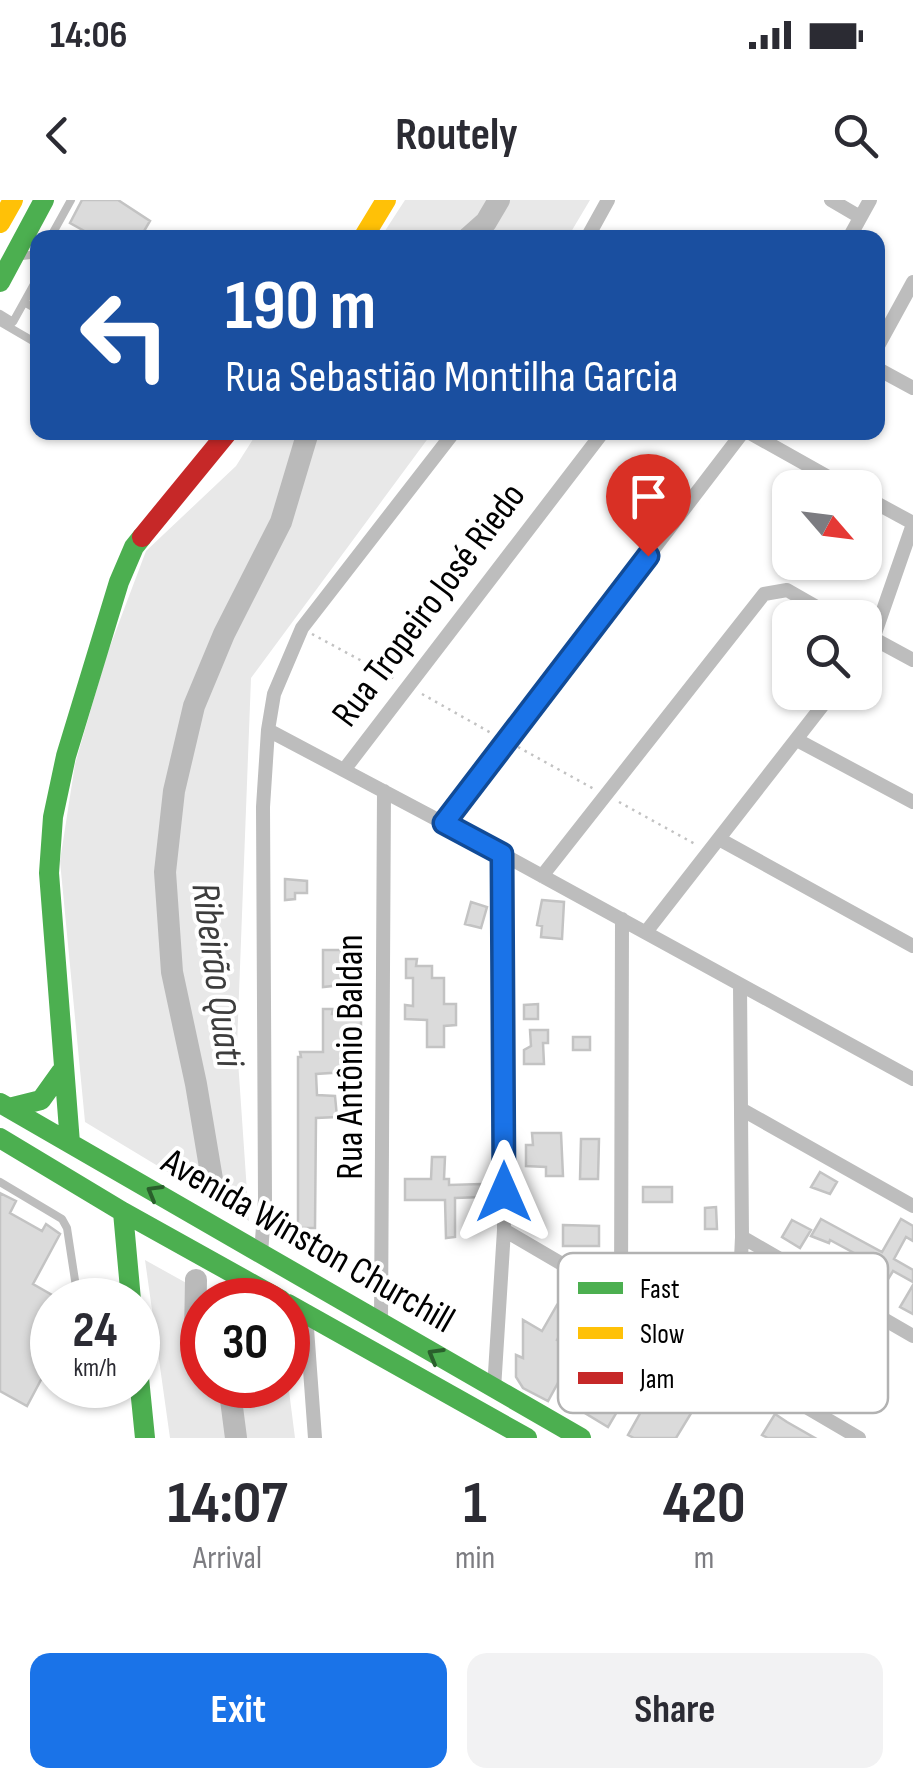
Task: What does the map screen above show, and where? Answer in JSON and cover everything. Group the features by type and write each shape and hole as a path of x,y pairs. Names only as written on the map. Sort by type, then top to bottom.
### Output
{"main road":[{"path":"0,224 13,200"},
{"path":"0,282 44,200"},
{"path":"368,230 386,200"},
{"path":"70,1144 49,872 53,818 66,756 119,582 134,548 222,440"},
{"path":"4,1106 35,1106 51,1091 62,1070"},
{"name":"Avenida Winston Churchill","path":"4,1106 581,1438"},
{"name":"Avenida Winston Churchill","path":"0,1138 242,1278"},
{"path":"123,1212 129,1278"},
{"name":"Avenida Winston Churchill","path":"310,1316 527,1438"},
{"path":"463,1402 488,1396 494,1390"},
{"path":"142,1408 145,1438"}],"street":[{"path":"591,230 608,200"},
{"path":"830,200 860,217"},
{"path":"853,230 870,200"},
{"path":"885,333 913,282"},
{"path":"885,372 913,388"},
{"path":"261,1254 265,1199 264,808 274,694 302,628 448,440"},
{"name":"Rua Tropeiro José Riedo","path":"344,770 597,440"},
{"path":"444,823 740,440"},
{"path":"761,440 815,470"},
{"path":"882,507 913,524 882,605"},
{"path":"542,876 764,594 787,590 804,600"},
{"path":"882,647 913,660"},
{"path":"646,932 820,710"},
{"path":"268,730 913,1079"},
{"path":"798,740 913,802"},
{"name":"Rua Antônio Baldan","path":"381,1324 384,791"},
{"path":"719,839 913,946"},
{"path":"494,1390 504,1230 502,854"},
{"path":"621,1253 622,919"},
{"path":"740,984 741,1253"},
{"path":"742,1109 913,1206"},
{"path":"504,1230 558,1261"},
{"path":"742,1238 768,1253"},
{"path":"888,1322 913,1336"},
{"path":"310,1397 316,1438"},
{"path":"814,1413 858,1438"}],"lane":[{"path":"54,230 71,200"},
{"path":"13,258 30,255"},
{"path":"0,314 13,322 30,291"},
{"path":"24,302 30,305"},
{"path":"0,322 30,339"},
{"path":"0,1182 62,1219 67,1228 75,1278"}],"path":[{"path":"302,628 506,741"}],"shaded area":[{"path":"405,200 590,200 572,230 386,230"},
{"path":"253,440 427,440 251,678 237,1046 249,1221 85,1122 60,861 75,764 106,657 146,551 236,466"},
{"path":"145,1260 180,1279 180,1408 291,1408 295,1438 170,1438 160,1367 160,1278 148,1278"}],"building":[{"path":"82,200 118,200 150,221 145,230 83,230 70,223"},
{"path":"285,879 307,881 307,893 295,893 295,899 285,900"},
{"path":"542,900 564,902 562,939 541,937 542,926 537,925"},
{"path":"471,902 487,907 481,928 465,924"},
{"path":"323,950 361,950 360,983 323,987"},
{"path":"406,959 417,959 416,966 432,966 432,978 444,978 444,1004 456,1004 456,1025 444,1026 444,1047 427,1047 427,1020 405,1019 405,1005 413,1006 413,978 406,978"},
{"path":"538,1004 538,1019 524,1019 524,1005"},
{"path":"323,1009 333,1009 332,1014 361,1014 361,1071 316,1074 317,1095 335,1096 337,1117 316,1118 315,1228 298,1228 298,1057 300,1052 323,1052"},
{"path":"530,1030 548,1030 548,1043 543,1043 544,1064 524,1064 524,1050 531,1046"},
{"path":"573,1037 590,1037 590,1050 573,1050"},
{"path":"532,1133 561,1133 563,1176 546,1176 546,1167 526,1166 526,1145 533,1145"},
{"path":"581,1139 599,1139 598,1179 580,1179"},
{"path":"432,1157 445,1157 444,1179 449,1179 449,1185 481,1184 481,1197 455,1198 455,1237 446,1238 445,1200 405,1200 405,1179 431,1179"},
{"path":"820,1172 837,1182 830,1194 811,1187"},
{"path":"643,1187 672,1187 672,1202 643,1202"},
{"path":"0,1193 16,1201 10,1213 42,1231 46,1224 60,1234 36,1278 30,1278 30,1400 27,1406 0,1391"},
{"path":"716,1207 717,1229 705,1229 705,1208"},
{"path":"821,1219 882,1252 901,1219 913,1226 913,1241 906,1237 894,1259 913,1270 913,1282 893,1271 888,1279 888,1253 854,1253 830,1240 829,1243 811,1236"},
{"path":"792,1220 811,1230 800,1248 782,1237"},
{"path":"563,1225 599,1226 599,1246 563,1246"},
{"path":"913,1285 913,1314 900,1307"},
{"path":"558,1306 558,1383 548,1401 523,1388 516,1377 516,1355 523,1358 523,1320 542,1331"},
{"path":"585,1413 616,1413 608,1427"},
{"path":"640,1413 691,1413 676,1438 628,1435"},
{"path":"775,1414 815,1438 762,1435"}],"waterway":[{"name":"Ribeirão Quati","path":"477,230 499,200"},
{"name":"Ribeirão Quati","path":"214,1191 172,972 165,872 174,791 194,706 224,634 281,522 306,440"},
{"name":"Ribeirão Quati","path":"232,1408 236,1438"}],"traffic: fast":[{"path":"0,282 44,200"},
{"path":"70,1143 49,873 53,817 66,756 119,582 142,537"},
{"path":"9,1108 41,1100 61,1072"},
{"path":"0,1103 581,1438"},
{"path":"0,1138 242,1278"},
{"path":"123,1212 129,1278"},
{"path":"310,1316 527,1438"},
{"path":"142,1408 145,1438"}],"traffic: slow":[{"path":"0,223 13,200"},
{"path":"368,230 386,200"}],"traffic: jam":[{"path":"142,537 221,440"}],"route":[{"path":"504,1192 502,854 444,823 648,556"}]}
